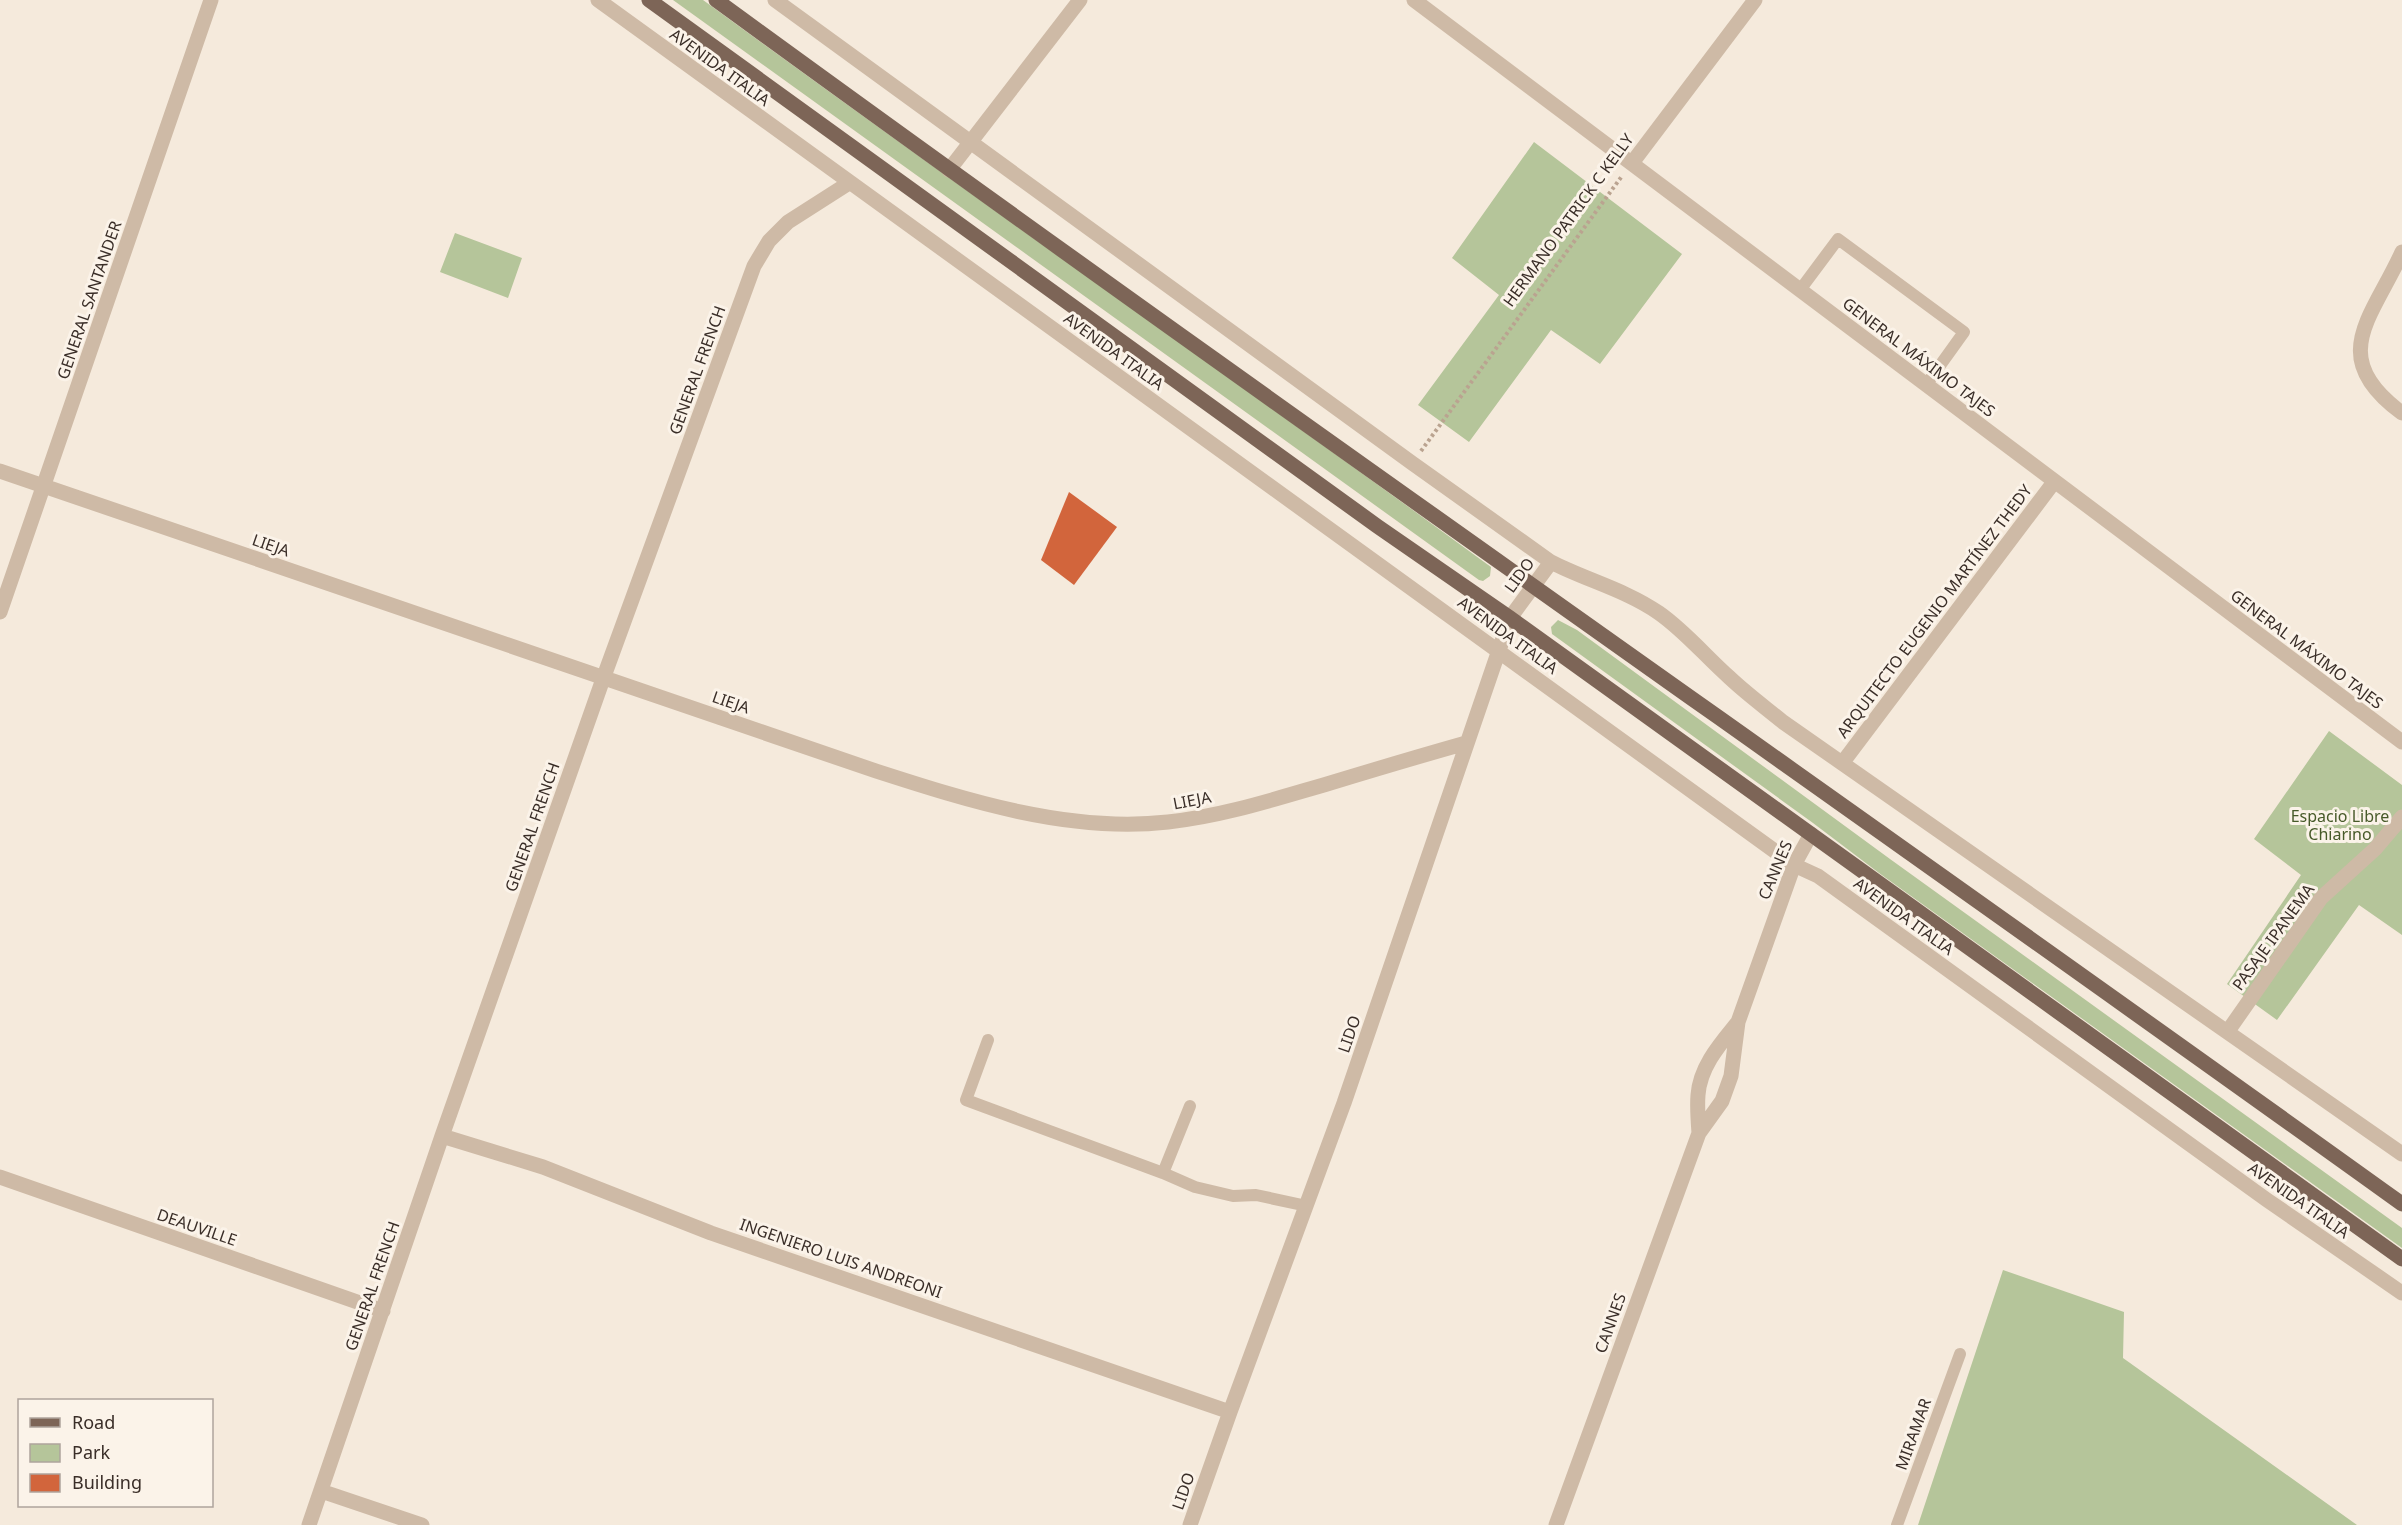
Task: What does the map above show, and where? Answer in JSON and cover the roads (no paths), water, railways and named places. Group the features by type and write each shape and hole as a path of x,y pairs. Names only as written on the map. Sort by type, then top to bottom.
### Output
{"main road":[{"name":"AVENIDA ITALIA","path":"649,0 1377,526 1510,618 2402,1259"},
{"path":"716,0 949,170 2402,1204"}],"street":[{"name":"GENERAL SANTANDER","path":"0,612 211,0"},
{"name":"AVENIDA ITALIA","path":"598,0 1794,865 1818,876 2267,1200 2402,1293"},
{"path":"775,0 1412,464 1551,562 1634,598 1658,612 1684,633 1729,677 1775,716 1816,746 1843,762 2402,1154"},
{"path":"949,170 968,142 1080,0"},
{"name":"GENERAL MÁXIMO TAJES","path":"1414,0 2402,742"},
{"name":"HERMANO PATRICK C KELLY","path":"1632,163 1755,0"},
{"name":"GENERAL FRENCH","path":"309,1525 442,1136 603,679 754,266 769,241 788,222 849,183"},
{"path":"2402,252 2363,330 2360,350 2370,382 2380,396 2402,413"},
{"name":"LIEJA","path":"0,471 603,679 931,789 1007,809 1097,823 1168,822 1249,807 1466,743"},
{"name":"ARQUITECTO EUGENIO MARTÍNEZ THEDY","path":"1843,762 2054,482"},
{"name":"LIDO","path":"1190,1525 1344,1103 1510,618 1551,562"},
{"name":"PASAJE IPANEMA","path":"2228,1031 2321,898 2375,849 2402,817"},
{"name":"CANNES","path":"1558,1525 1699,1133 1722,1101 1725,1093 1735,1056 1738,1022 1794,865 1811,834"},
{"name":"CANNES","path":"1699,1133 1698,1094 1703,1073 1713,1055 1738,1022"},
{"name":"INGENIERO LUIS ANDREONI","path":"442,1136 543,1167 711,1233 1230,1412"},
{"name":"DEAUVILLE","path":"0,1177 383,1311"},
{"path":"321,1491 422,1525"}],"lane":[{"path":"1800,290 1838,238 1964,332 1926,385"},
{"path":"988,1040 966,1100 1195,1187 1233,1196 1256,1195 1307,1206"},
{"path":"1163,1173 1190,1106"},
{"name":"MIRAMAR","path":"1897,1525 1960,1354"}],"park label":[{"name":"Espacio Libre Chiarino","path":"2340,825"}]}
